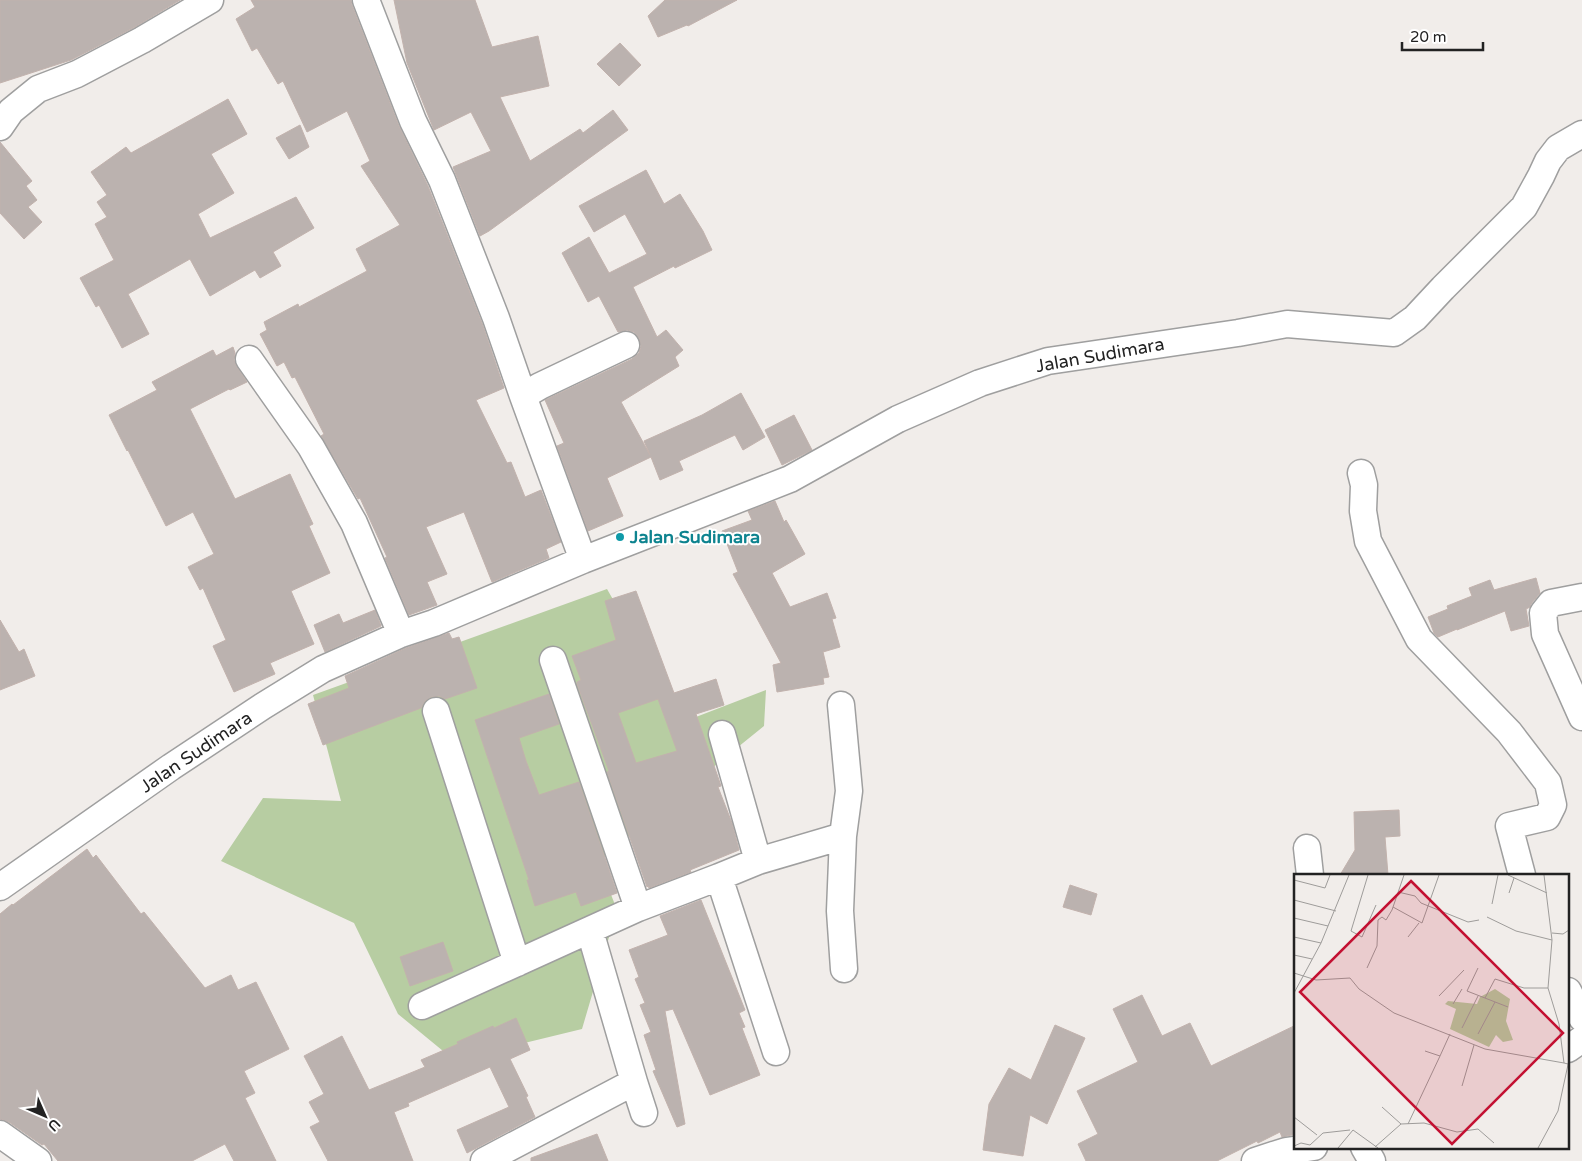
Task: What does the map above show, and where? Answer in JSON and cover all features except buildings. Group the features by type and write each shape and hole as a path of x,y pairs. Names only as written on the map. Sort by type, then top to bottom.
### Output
{"street":[{"path":"0,127 11,111 38,88 77,74 142,40 210,0"},
{"path":"366,0 413,121 442,180 496,318 583,560"},
{"name":"Jalan Sudimara","path":"0,887 171,767 322,669 401,634 434,623 583,560 790,479 907,415 980,382 1048,361 1287,324 1394,333 1415,318 1524,207 1548,160 1558,148 1582,134"},
{"path":"523,396 626,345"},
{"path":"249,360 311,447 349,514 401,634"},
{"path":"1361,474 1364,486 1363,511 1368,541 1419,639 1509,732 1548,783 1553,804 1547,817 1509,826 1522,874"},
{"path":"1582,597 1551,603 1544,613 1545,634 1582,717"},
{"path":"553,660 638,908"},
{"path":"841,705 848,791 843,836 840,911 844,969"},
{"path":"436,711 517,963"},
{"path":"722,734 758,861"},
{"path":"422,1006 638,908 758,861 843,836"},
{"path":"1306,848 1310,874"},
{"path":"718,877 776,1052"},
{"path":"590,931 644,1114"},
{"path":"1570,994 1582,1018"},
{"path":"1570,1048 1582,1039"},
{"path":"484,1161 634,1082"},
{"path":"0,1134 38,1161"},
{"path":"1255,1161 1286,1151 1307,1148"},
{"path":"1365,1148 1372,1161"}],"green space":[{"path":"607,589 683,722 766,690 764,726 598,861 617,910 582,1029 454,1060 398,1014 354,923 221,861 263,798 341,801 313,695"}],"place":[{"name":"Jalan Sudimara","path":"620,537"}]}
